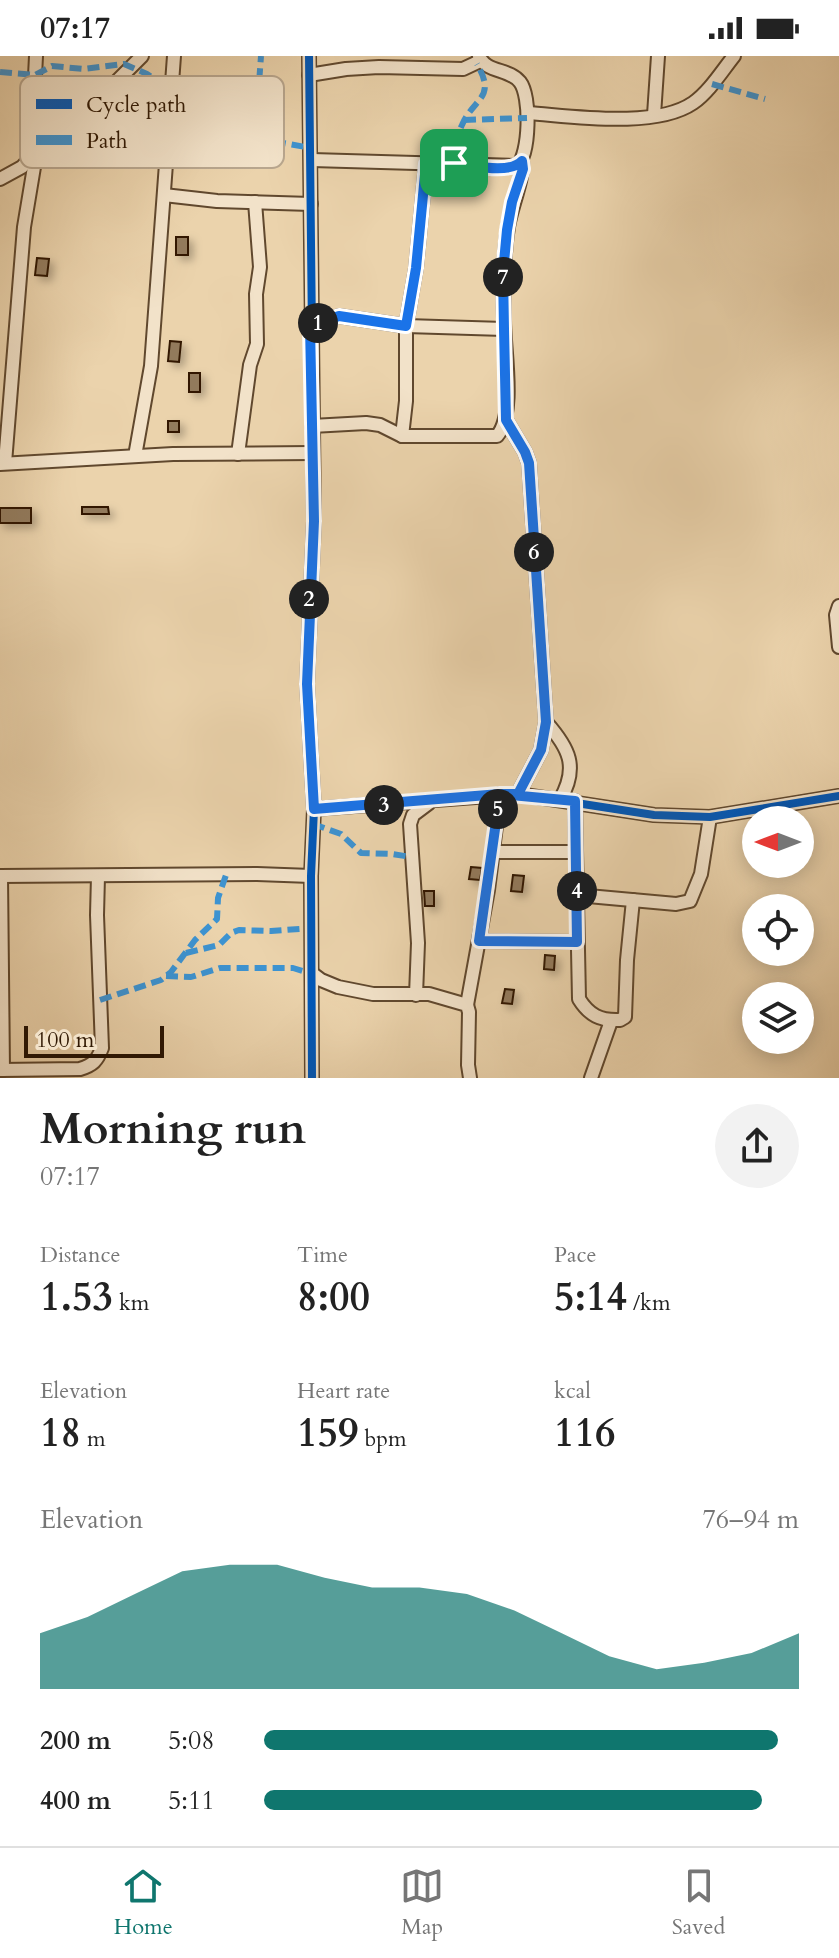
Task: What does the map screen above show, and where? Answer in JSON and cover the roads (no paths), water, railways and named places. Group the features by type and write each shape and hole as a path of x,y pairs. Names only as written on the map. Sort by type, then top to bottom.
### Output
{"street":[{"path":"35,76 36,56"},
{"path":"122,76 142,56"},
{"path":"173,76 174,56"},
{"path":"309,56 314,521 307,684 314,809 311,876 312,1078"},
{"path":"654,115 658,56"},
{"path":"309,75 379,67 463,69 480,58 486,66 514,76 522,84 528,113 523,169 512,202 503,273 506,420 529,463 546,722 541,750 518,794"},
{"path":"528,113 626,119 677,112 695,102 725,59"},
{"path":"312,160 454,163 507,168 517,166 522,161"},
{"path":"402,436 406,401 406,326 416,268 426,164"},
{"path":"0,179 20,168"},
{"path":"34,168 24,227 2,463 135,456 313,453"},
{"path":"135,456 151,366 166,168"},
{"path":"164,195 217,201 311,204"},
{"path":"238,454 250,365 257,344 256,294 260,267 255,202"},
{"path":"310,326 339,316 406,326 504,329"},
{"path":"497,436 506,420"},
{"path":"312,426 366,423 380,425 402,436 497,436 519,442"},
{"path":"839,606 836,615 839,647"},
{"path":"546,722 563,741 570,758 570,775 560,800"},
{"path":"470,1078 467,1005 500,794"},
{"path":"314,809 518,794 654,815 710,817 839,796"},
{"path":"416,995 418,943 410,824 413,815 432,801"},
{"path":"575,801 579,999 586,1011 597,1018 611,1021 625,1017 633,900"},
{"path":"577,895 676,904 690,901 701,874 710,817"},
{"path":"493,852 576,852"},
{"path":"98,876 102,1048 92,1072 80,1069 2,1070 1,876 257,874 311,876"},
{"path":"479,941 577,942"},
{"path":"313,974 338,987 373,994 429,994 467,1005"},
{"path":"591,1078 611,1021"}]}
